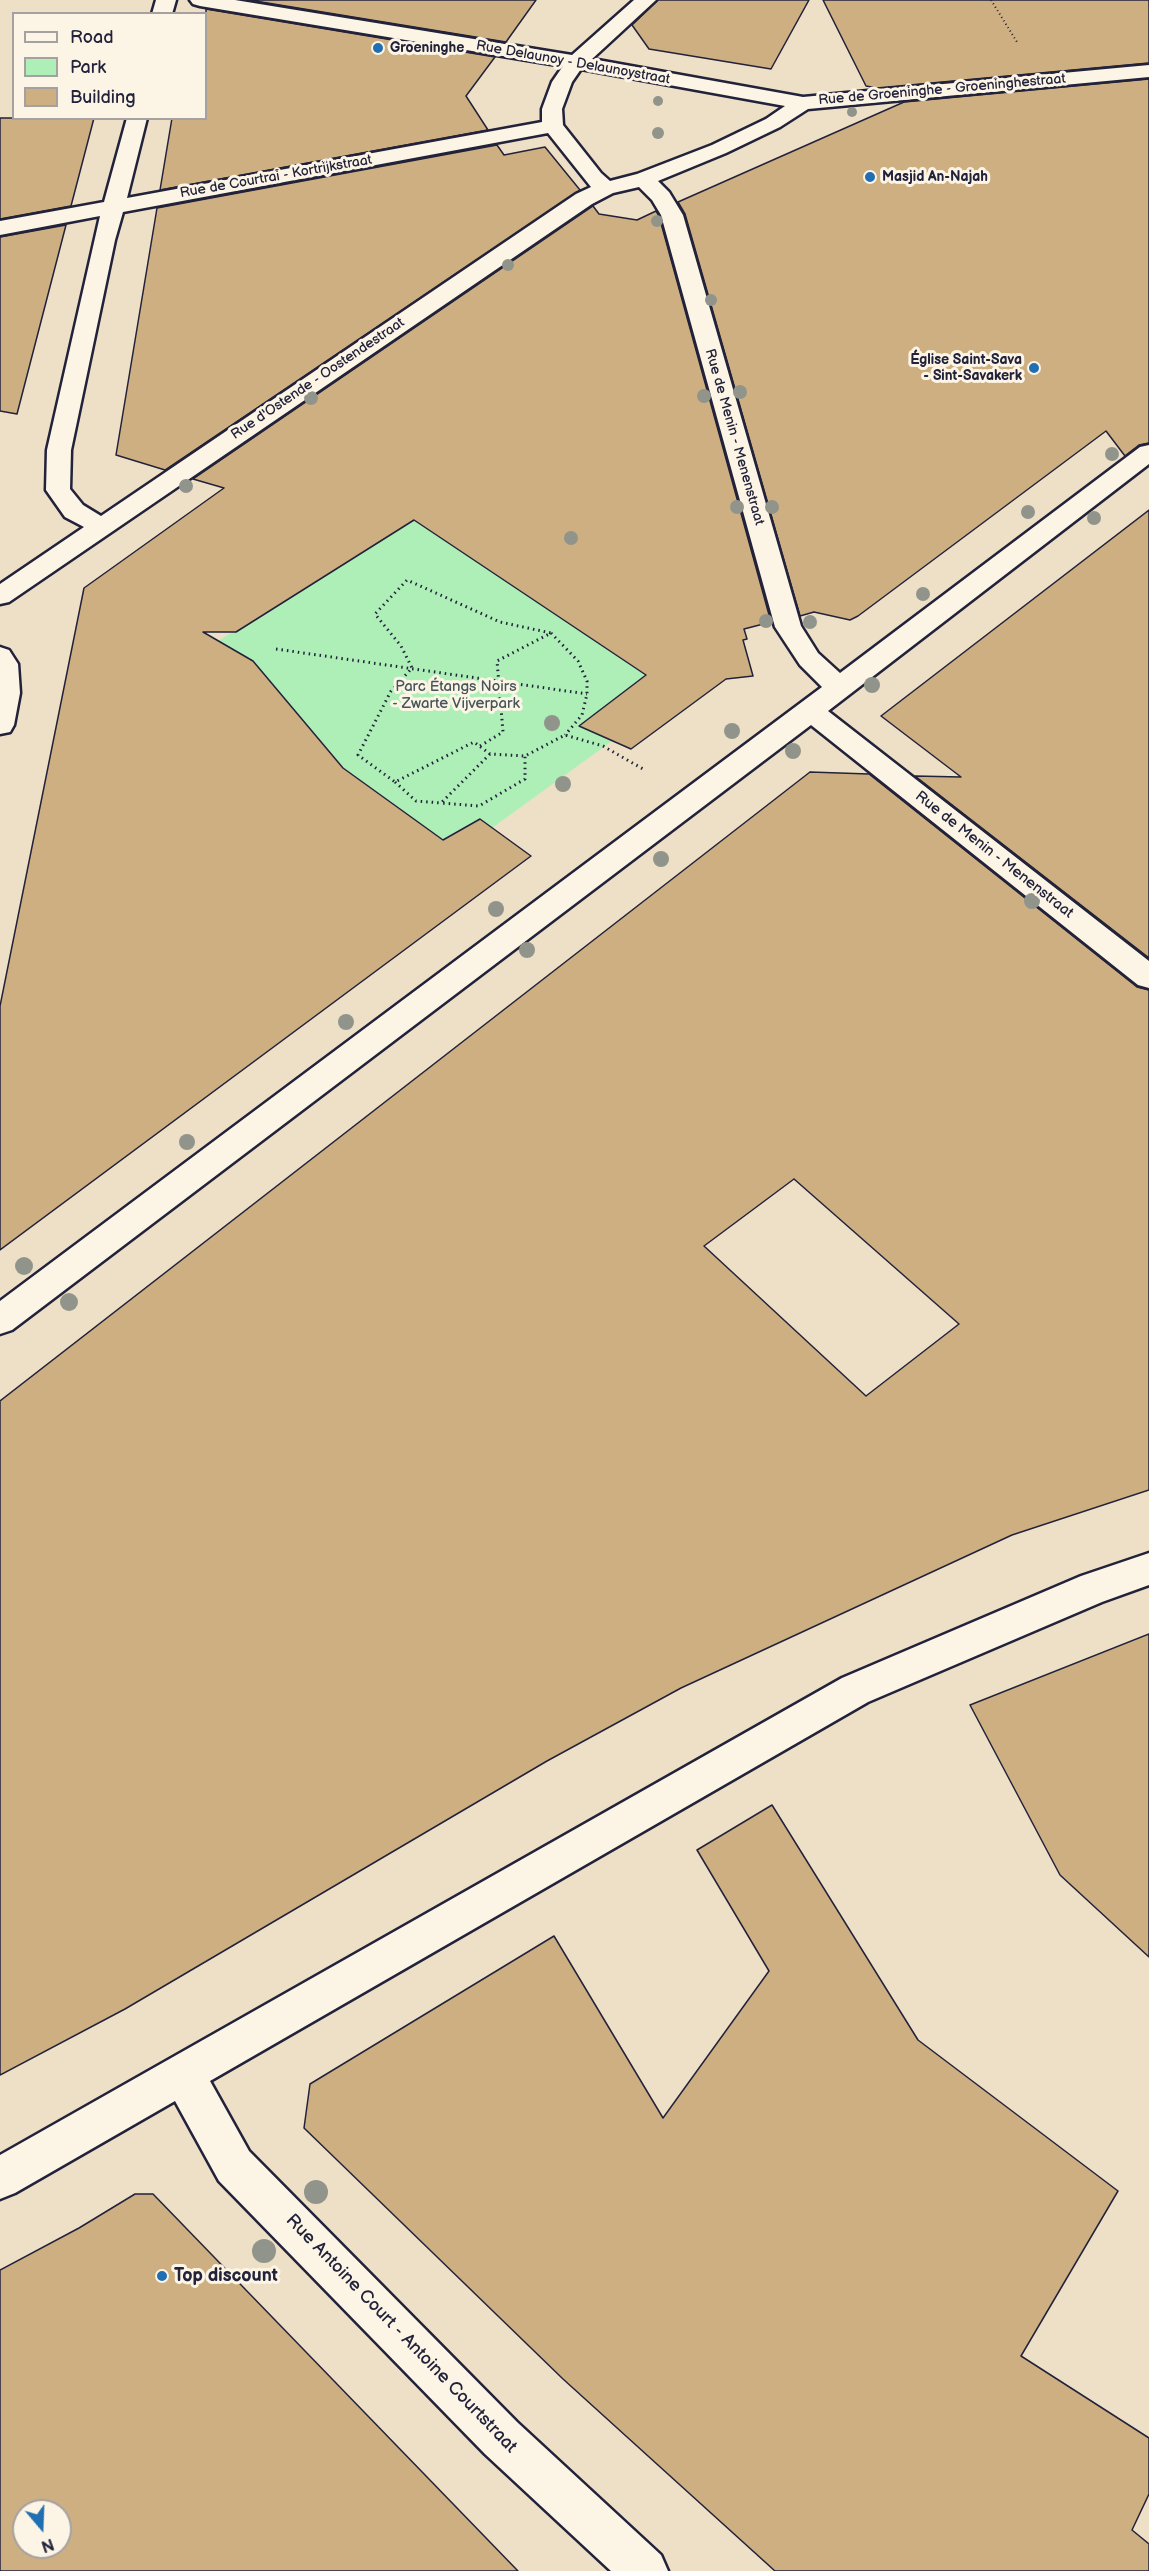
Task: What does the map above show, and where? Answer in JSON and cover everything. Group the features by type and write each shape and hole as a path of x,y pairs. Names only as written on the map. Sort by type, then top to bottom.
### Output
{"street":[{"name":"Rue Delaunoy - Delaunoystraat","path":"200,0 576,62 802,103"},
{"path":"606,188 593,178 553,126 552,109 562,82 576,62 646,0"},
{"name":"Rue de Groeninghe - Groeninghestraat","path":"644,179 728,145 773,123 802,103 1149,71"},
{"path":"101,527 74,511 58,490 60,450 104,240 136,120"},
{"name":"Rue de Courtrai - Kortrijkstraat","path":"0,228 553,126"},
{"name":"Rue d'Ostende - Oostendestraat","path":"0,597 584,199 606,188 644,179"},
{"name":"Rue de Menin - Menenstraat","path":"644,179 661,197 672,214 788,627 809,659 839,687"},
{"path":"0,1320 811,711 839,687 1149,452"},
{"path":"0,656 5,664 7,693 0,725"},
{"name":"Rue de Menin - Menenstraat","path":"811,711 1149,977"},
{"path":"0,2178 855,1690 1094,1588 1149,1569"},
{"name":"Rue Antoine Court - Antoine Courtstraat","path":"184,2074 234,2166 501,2438 645,2571"}],"path":[{"path":"394,782 474,742 490,754 525,756 565,735 582,715 587,694 587,681 578,661 551,633 500,622 407,580 375,614 401,646 412,668"},
{"path":"480,746 503,732 497,661 551,633"},
{"path":"276,649 587,694"},
{"path":"412,668 391,691 358,755 416,801 479,806 525,779 525,756"},
{"path":"565,735 603,746 643,769"},
{"path":"441,804 490,754"}],"green space":[{"name":"Parc Étangs Noirs - Zwarte Vijverpark","path":"433,507 661,664 579,726 612,741 492,828 443,840 345,769 253,661 218,641"}],"building":[{"path":"249,0 536,0 506,42"},
{"path":"658,0 809,0 771,69 649,49 632,25"},
{"path":"823,0 1149,0 1149,63 877,88 866,86"},
{"path":"206,9 495,57 466,96 488,130 160,190 172,120 207,120"},
{"path":"1149,79 1149,443 1139,445 1125,456 1106,431 858,616 850,620 814,612 800,616 685,214 678,202 904,102"},
{"path":"0,118 93,120 71,206 0,219"},
{"path":"497,145 504,155 545,147 580,190 165,470 116,455 157,208"},
{"path":"593,206 599,214 637,220 656,211 659,216 771,622 744,629 747,639 743,640 753,676 726,679 631,749 579,726 646,675 414,520 236,632 203,632 253,661 343,768 443,840 480,819 531,856 0,1250 0,1006 84,588 224,488 193,479"},
{"path":"66,225 17,414 0,411 0,237"},
{"path":"1149,510 1149,958 915,776 961,777 881,716"},
{"path":"810,772 869,774 1137,987 1149,990 1149,1490 1012,1535 681,1688 547,1761 125,2009 0,2075 0,1401","holes":["794,1179 959,1324 866,1396 704,1246"]},
{"path":"1149,1634 1149,1957 1060,1875 970,1705"},
{"path":"772,1805 918,2040 1118,2191 1021,2356 1149,2438 1149,2494 1132,2530 1149,2544 1149,2571 775,2571 563,2379 304,2128 310,2084 554,1936 663,2118 769,1971 697,1850"},
{"path":"135,2194 153,2194 518,2571 0,2571 0,2270 79,2228"}],"place":[{"name":"Groeninghe","path":"378,48"},
{"name":"Masjid An-Najah","path":"870,177"},
{"name":"Église Saint-Sava - Sint-Savakerk","path":"1034,368"},
{"name":"Top discount","path":"162,2276"}]}
